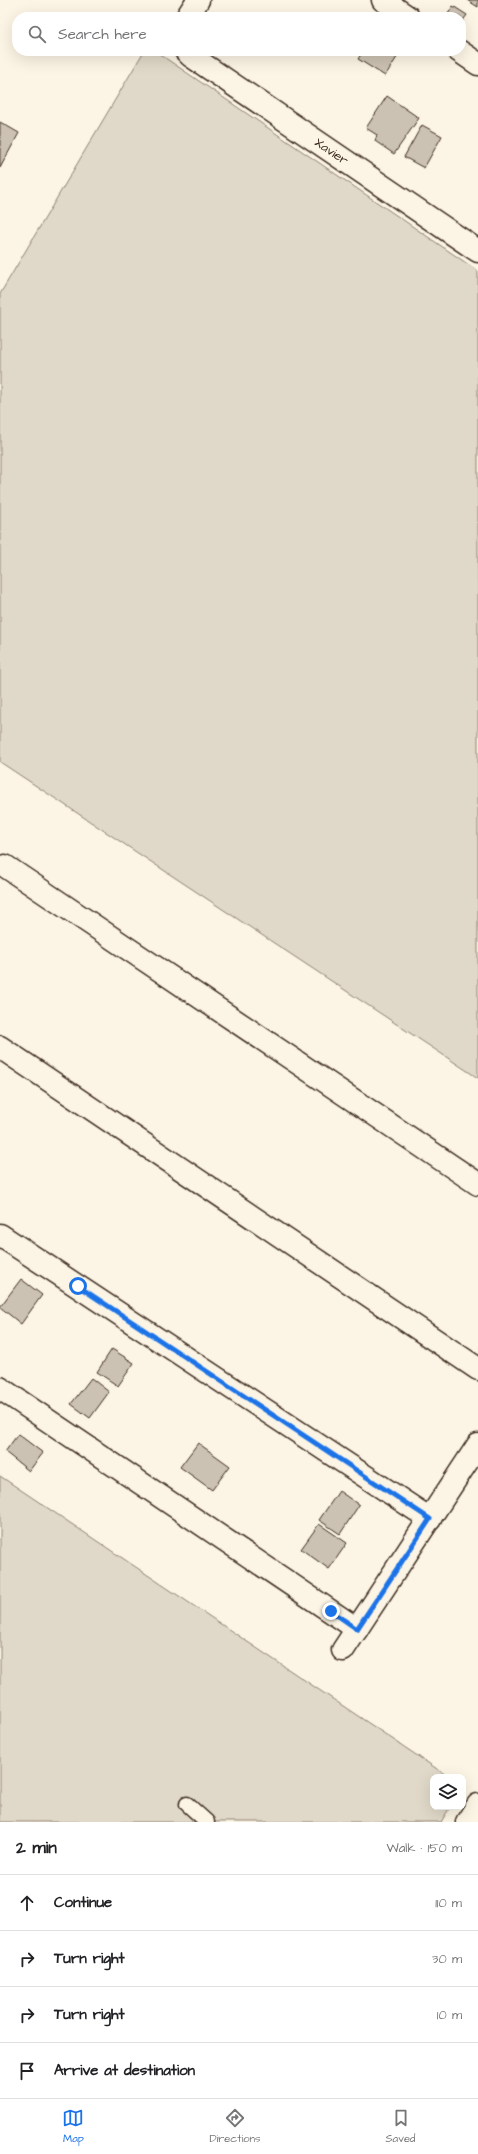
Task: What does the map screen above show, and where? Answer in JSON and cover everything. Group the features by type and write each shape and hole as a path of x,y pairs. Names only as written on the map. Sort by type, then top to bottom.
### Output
{"street":[{"path":"190,12 198,0"},
{"path":"383,0 401,12"},
{"name":"Xavier","path":"191,56 478,251"},
{"path":"466,56 478,64"},
{"path":"6,866 478,1184"},
{"path":"0,1047 478,1369"},
{"path":"0,1234 430,1519"},
{"path":"0,1388 357,1629"},
{"path":"343,1650 478,1445"},
{"path":"467,1822 478,1804"}],"lane":[{"path":"187,1804 207,1822"}],"shaded area":[{"path":"141,56 162,56 478,271 478,1078 0,762 0,294"},
{"path":"0,1476 445,1774 430,1774 430,1810 448,1810 441,1822 0,1822"}],"building":[{"path":"467,0 478,0 478,7"},
{"path":"453,6 462,12 449,12"},
{"path":"360,56 398,56 385,76 358,59"},
{"path":"387,96 419,118 394,154 375,141 377,135 366,128"},
{"path":"0,122 19,133 0,168"},
{"path":"422,125 442,136 424,168 404,157"},
{"path":"21,1279 42,1295 21,1324 0,1307"},
{"path":"112,1349 134,1363 118,1386 97,1372"},
{"path":"91,1378 109,1392 90,1418 71,1404"},
{"path":"18,1434 43,1453 29,1471 5,1452"},
{"path":"198,1443 230,1466 212,1490 180,1467"},
{"path":"339,1491 359,1505 340,1534 319,1520"},
{"path":"319,1524 347,1543 329,1569 301,1549"}],"route":[{"path":"78,1286 430,1519 357,1629 331,1611"}]}
